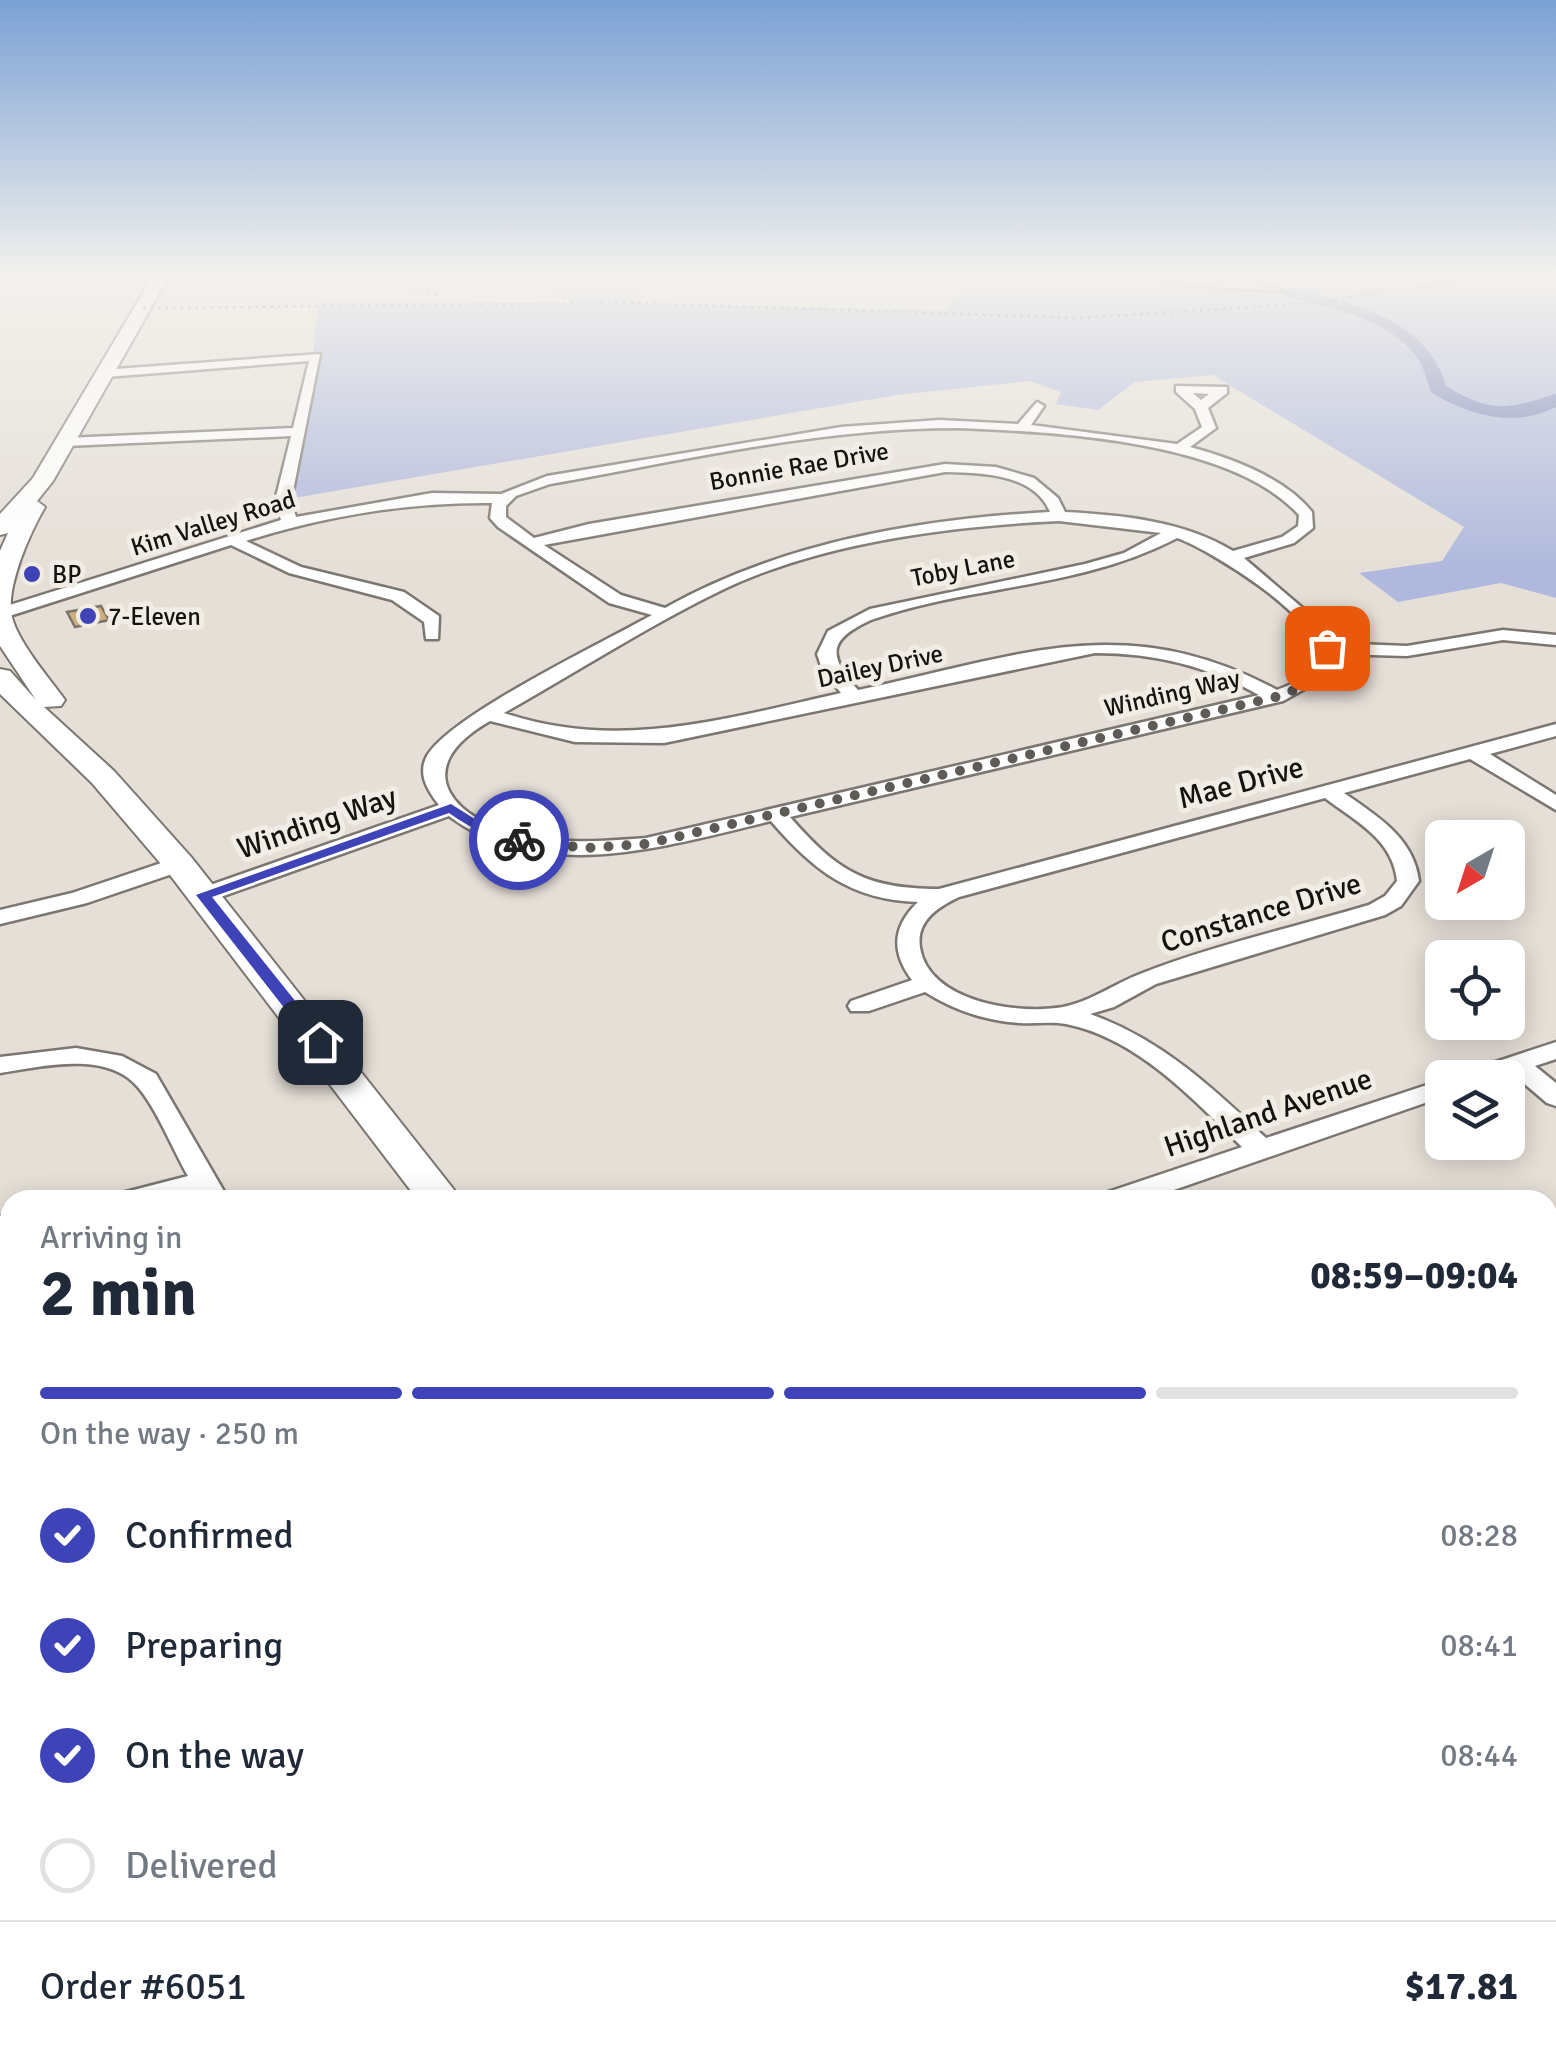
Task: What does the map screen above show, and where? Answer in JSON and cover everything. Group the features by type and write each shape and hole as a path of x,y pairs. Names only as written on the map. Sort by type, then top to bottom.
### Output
{"main road":[{"path":"103,777 16,655 0,613 9,534 106,373"},
{"path":"0,676 17,698 103,777 180,864 433,1190"}],"street":[{"path":"106,373 110,373"},
{"path":"290,523 283,501 312,373"},
{"path":"1022,429 1037,406"},
{"path":"1180,448 1209,428 1200,407"},
{"path":"666,614 615,598 498,518 498,505 521,488 548,480 844,431 940,424 1022,429 1180,448 1242,470 1296,504 1307,516 1304,528 1288,540 1231,557"},
{"path":"66,442 298,432"},
{"name":"Bonnie Rae Drive","path":"531,543 589,529 929,469 977,470 1022,479 1051,496 1059,516"},
{"name":"Kim Valley Road","path":"0,613 290,523 432,498 503,499"},
{"name":"Winding Way","path":"1059,516 1113,520 1174,533 1231,557 1320,632 1327,648 1327,659 1316,676 1276,697 646,844 586,848 511,838 473,824 451,808 434,785 435,759 451,738 489,714 740,576 808,554 983,520 1059,516"},
{"name":"Toby Lane","path":"854,697 829,666 826,656 832,638 851,622 884,610 1110,562 1174,533"},
{"path":"230,539 295,570 398,596 434,620 432,636"},
{"path":"1327,648 1418,650 1503,635 1556,640"},
{"name":"Dailey Drive","path":"489,714 560,736 637,740 1066,652 1109,647 1154,649 1202,660 1276,697"},
{"name":"Mae Drive","path":"776,814 818,863 835,875 896,895 943,896 1556,730"},
{"path":"1473,752 1556,804"},
{"name":"Constance Drive","path":"1061,1015 1106,1002 1148,979 1377,910 1393,901 1408,881 1405,857 1385,834 1328,791"},
{"name":"Winding Way","path":"204,895 451,808"},
{"path":"0,917 79,898 180,864"},
{"path":"943,896 916,917 907,942 910,957 930,982 963,1003 1036,1017 1061,1015 1100,1028 1156,1056 1184,1076 1262,1150"},
{"path":"860,1006 930,982"},
{"path":"1525,1061 1556,1050"},
{"path":"0,1065 76,1056 118,1061 134,1069 147,1080 209,1190"},
{"path":"1525,1071 1556,1097"},
{"name":"Highland Avenue","path":"1144,1190 1425,1094"}],"shaded area":[{"path":"311,373 1556,373 1556,598 1501,583 1398,602 1359,573 1442,561 1464,527 1213,375 1135,382 1098,410 1056,404 1061,392 1030,381 897,395 282,500"}],"building":[{"name":"7-Eleven","path":"101,606 109,620 75,627 67,612"}],"waterway":[{"path":"1434,373 1438,389 1481,409 1511,413 1556,400"}],"way so far":[{"path":"519,840 586,848 646,844 1276,697 1316,676 1327,659 1327,648"}],"place":[{"name":"BP","path":"32,574"},
{"name":"7-Eleven","path":"88,616"}],"route":[{"path":"320,1042 204,895 451,808 473,824 519,840"}]}
